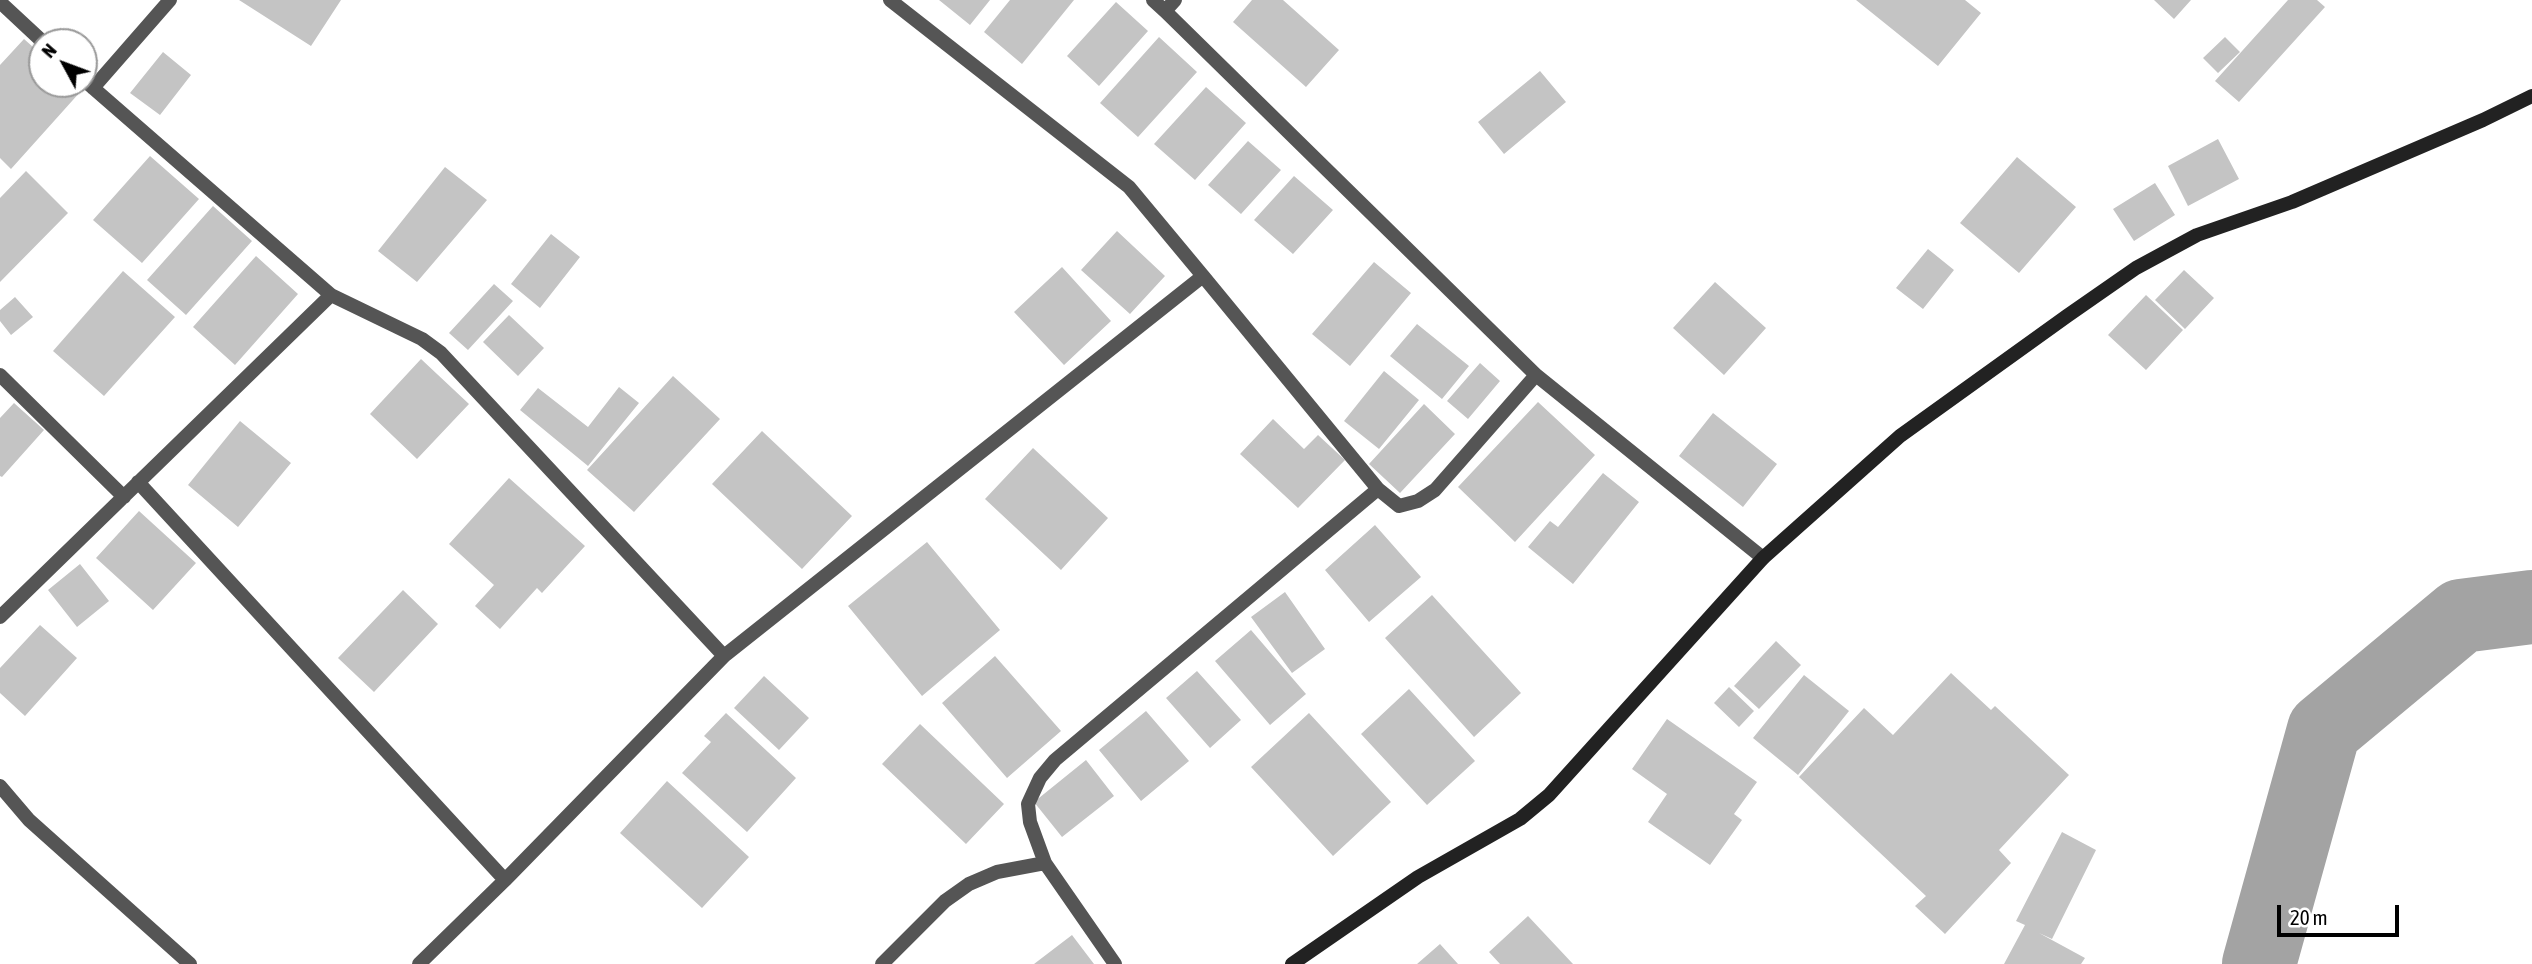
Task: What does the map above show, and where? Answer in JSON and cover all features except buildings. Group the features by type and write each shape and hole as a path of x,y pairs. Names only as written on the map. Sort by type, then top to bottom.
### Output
{"main road":[{"path":"1292,964 1418,877 1520,819 1549,795 1763,558 1900,436 2136,268 2197,235 2292,202 2483,120 2532,96"}],"street":[{"path":"98,74 170,0"},
{"path":"890,0 1129,187 1378,489 1399,506 1418,501 1435,489 1535,375"},
{"path":"1153,0 1170,5 1535,375 1763,558"},
{"path":"0,2 28,28"},
{"path":"98,93 331,295 422,339 441,353 724,656"},
{"path":"419,964 724,656 1203,276"},
{"path":"0,617 331,295"},
{"path":"0,375 124,497"},
{"path":"138,482 505,880"},
{"path":"1115,964 1045,863 1030,822 1028,804 1040,778 1055,760 1378,489"},
{"path":"0,786 29,820 190,964"},
{"path":"882,964 945,901 969,884 997,872 1045,863"}],"waterway":[{"path":"2259,964 2324,730 2461,616 2532,607"}]}
